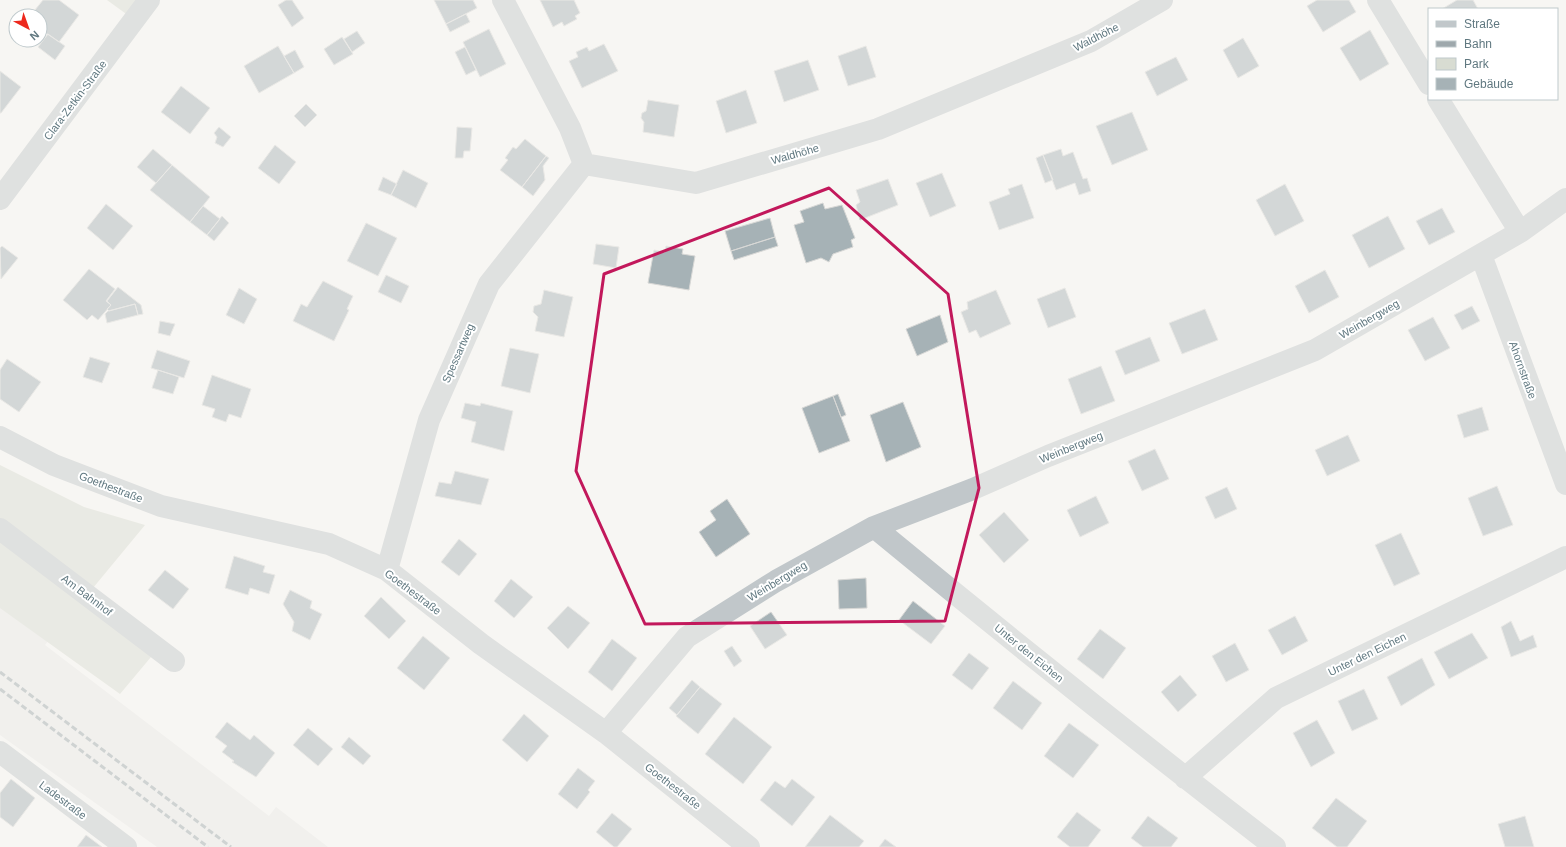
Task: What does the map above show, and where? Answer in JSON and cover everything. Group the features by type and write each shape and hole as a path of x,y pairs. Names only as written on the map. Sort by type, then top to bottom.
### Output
{"street":[{"name":"Clara-Zetkin-Straße","path":"0,199 149,0"},
{"path":"503,0 570,128 584,164"},
{"name":"Waldhöhe","path":"584,164 696,183 878,130 1091,41 1162,0"},
{"path":"1378,0 1428,82"},
{"path":"1439,100 1520,232"},
{"name":"Spessartweg","path":"386,570 429,420 490,284 584,164"},
{"name":"Weinbergweg","path":"606,733 687,637 776,580 874,527 973,489 1048,456 1315,350 1520,232 1566,199"},
{"name":"Ahornstraße","path":"1481,255 1566,484"},
{"name":"Goethestraße","path":"0,437 54,465 161,506 329,544 386,570 481,644 606,733 749,847"},
{"name":"Unter den Eichen","path":"874,527 970,607 1185,778 1275,847"},
{"name":"Am Bahnhof","path":"0,529 174,661"},
{"name":"Unter den Eichen","path":"1185,778 1276,698 1566,556"},
{"name":"Ladestraße","path":"0,752 126,847"}],"highlighted area":[{"path":"829,188 948,294 979,488 945,621 645,624 576,471 604,274"}],"shaded area":[{"path":"0,535 82,598 45,645 269,816 276,807 328,847 157,847 0,735"}],"green space":[{"path":"107,0 141,0 129,16"},
{"path":"0,465 84,507 145,525 88,594 156,651 120,694 0,608"}],"building":[{"path":"43,0 59,0 79,15 59,42 48,34 48,8 36,8"},
{"path":"286,0 292,0 304,18 292,27 278,5"},
{"path":"434,0 473,0 477,8 446,24"},
{"path":"540,0 574,0 580,13 575,16 577,19 564,26 562,22 553,27"},
{"path":"1317,0 1349,0 1356,12 1323,32 1307,6"},
{"path":"1457,0 1473,0 1477,8 1444,8"},
{"path":"466,14 470,22 450,32 446,24"},
{"path":"489,29 506,64 480,77 463,42"},
{"path":"1370,30 1389,64 1360,81 1340,48"},
{"path":"357,31 365,43 352,52 344,39"},
{"path":"48,34 65,46 55,60 39,48 48,48"},
{"path":"342,37 353,54 334,65 324,49"},
{"path":"1243,38 1259,66 1238,78 1223,50"},
{"path":"604,44 618,71 582,88 569,61 578,57 576,52 587,47 589,51"},
{"path":"278,46 294,73 259,93 244,66"},
{"path":"866,46 876,77 848,86 838,56"},
{"path":"465,47 476,70 466,75 455,52"},
{"path":"295,50 304,67 294,73 284,56"},
{"path":"1176,57 1188,80 1157,96 1145,72"},
{"path":"808,60 819,90 784,102 774,71"},
{"path":"0,71 21,87 1,113 0,113"},
{"path":"181,86 210,108 190,134 161,112"},
{"path":"746,90 757,123 726,133 716,101"},
{"path":"648,100 679,105 674,137 643,132 644,122 641,118 642,113 646,111"},
{"path":"306,104 317,115 305,127 294,116"},
{"path":"1132,112 1148,150 1112,165 1096,126"},
{"path":"219,127 231,137 223,147 215,143 217,137 214,133"},
{"path":"457,127 472,128 470,151 464,151 463,158 455,158"},
{"path":"525,139 546,156 522,187 500,170 508,160 505,158 513,147 516,149"},
{"path":"275,145 296,162 279,184 258,168"},
{"path":"153,149 172,165 156,183 137,167"},
{"path":"1061,149 1063,156 1073,152 1083,179 1087,178 1091,191 1079,195 1075,183 1056,190 1043,155"},
{"path":"1043,155 1053,180 1045,183 1036,158"},
{"path":"546,156 549,158 543,166 545,180 533,196 522,187"},
{"path":"172,165 210,197 190,222 150,190"},
{"path":"403,170 428,183 416,208 391,195"},
{"path":"942,173 956,206 930,217 916,183"},
{"path":"383,177 397,184 391,195 378,190"},
{"path":"888,179 898,205 860,220 856,205 860,202 856,190"},
{"path":"1022,184 1034,218 999,230 989,202 1010,194 1008,189"},
{"path":"1285,184 1304,221 1275,236 1256,200"},
{"path":"823,203 825,209 842,205 855,238 851,240 853,247 833,254 829,262 821,258 806,263 794,225 804,222 800,211"},
{"path":"106,204 133,226 113,250 87,228"},
{"path":"203,206 220,219 207,235 190,222"},
{"path":"1442,208 1455,232 1429,245 1416,221"},
{"path":"222,216 229,223 214,241 207,235"},
{"path":"1388,216 1405,249 1369,268 1352,235"},
{"path":"770,218 775,237 731,251 725,231"},
{"path":"366,223 397,238 378,276 347,261"},
{"path":"775,237 778,246 734,260 731,251"},
{"path":"596,244 619,247 616,268 593,264"},
{"path":"2,246 18,258 1,279 0,248"},
{"path":"666,246 683,249 682,254 695,256 689,290 648,283 654,250 665,252"},
{"path":"89,269 115,289 106,301 111,305 98,320 92,315 87,320 63,300"},
{"path":"1325,270 1339,297 1309,313 1295,286"},
{"path":"386,275 409,286 401,303 378,292"},
{"path":"323,281 353,296 347,309 349,310 334,341 293,321 301,304 307,307"},
{"path":"118,287 141,305 143,314 138,315 135,304 109,311 107,309 111,305 107,301"},
{"path":"239,288 257,299 244,324 226,315"},
{"path":"1065,288 1076,317 1048,328 1037,299"},
{"path":"544,290 573,297 564,337 535,331 538,317 533,312 534,306 541,304"},
{"path":"996,290 1011,324 980,338 976,330 969,333 961,312 968,309 967,302"},
{"path":"135,304 138,315 107,323 105,314 108,311"},
{"path":"1472,306 1480,321 1462,330 1454,315"},
{"path":"1205,309 1218,340 1182,354 1169,323"},
{"path":"940,315 948,342 917,356 906,329"},
{"path":"1433,317 1450,348 1425,361 1408,330"},
{"path":"160,321 175,324 170,336 158,333"},
{"path":"1150,337 1160,361 1125,375 1115,351"},
{"path":"510,348 539,354 530,393 501,386"},
{"path":"157,350 190,361 184,378 151,368"},
{"path":"90,357 110,363 102,383 83,377"},
{"path":"7,359 41,382 19,412 0,399 0,370"},
{"path":"1101,366 1115,401 1081,414 1068,379"},
{"path":"158,370 179,377 173,394 152,388"},
{"path":"212,375 251,389 241,418 229,414 226,422 212,417 215,409 202,405"},
{"path":"838,394 846,415 841,417 833,396"},
{"path":"833,396 850,441 819,453 802,408"},
{"path":"903,402 921,447 886,462 870,415"},
{"path":"465,403 480,406 481,403 513,411 504,451 471,442 476,422 461,418"},
{"path":"1482,407 1489,430 1464,438 1457,415"},
{"path":"1348,435 1360,461 1327,476 1315,450"},
{"path":"1155,449 1169,479 1142,491 1128,461"},
{"path":"455,471 489,479 481,505 435,496 439,482 451,484"},
{"path":"1497,486 1513,525 1483,536 1468,498"},
{"path":"1227,487 1237,509 1215,519 1205,497"},
{"path":"1096,496 1109,523 1080,537 1067,510"},
{"path":"727,499 750,534 716,557 699,532 716,520 710,511"},
{"path":"1004,512 1029,540 1004,563 979,535"},
{"path":"1401,533 1420,574 1394,586 1375,545"},
{"path":"459,539 477,554 459,576 441,562"},
{"path":"234,556 265,566 263,572 275,575 269,594 250,588 248,595 225,588"},
{"path":"165,570 189,589 173,609 148,590"},
{"path":"866,578 867,608 839,609 838,580"},
{"path":"511,579 533,597 514,618 494,601"},
{"path":"290,590 312,601 310,608 322,614 310,640 292,631 294,622 283,604"},
{"path":"381,597 406,621 389,639 364,616"},
{"path":"913,601 945,626 931,644 899,620"},
{"path":"568,606 590,623 568,649 547,628"},
{"path":"771,612 787,635 765,649 750,626"},
{"path":"1295,616 1308,641 1282,655 1268,630"},
{"path":"1511,621 1520,641 1533,635 1537,647 1511,657 1501,627"},
{"path":"1100,629 1126,648 1103,679 1077,659"},
{"path":"1472,633 1488,658 1449,679 1434,652"},
{"path":"423,636 450,658 424,690 397,668"},
{"path":"612,639 637,658 612,691 588,672"},
{"path":"1235,643 1249,670 1226,682 1212,656"},
{"path":"732,646 742,661 734,667 724,651"},
{"path":"969,653 989,668 972,690 952,675"},
{"path":"1422,658 1435,685 1401,706 1387,677"},
{"path":"1180,675 1197,695 1178,712 1161,692"},
{"path":"692,680 700,687 677,715 669,708"},
{"path":"1013,681 1042,703 1022,730 993,708"},
{"path":"700,687 722,704 698,734 676,716"},
{"path":"1364,689 1378,719 1352,731 1338,701"},
{"path":"524,714 549,736 527,762 502,740"},
{"path":"734,717 772,747 743,784 705,754"},
{"path":"1317,720 1335,753 1311,767 1293,733"},
{"path":"227,722 250,740 254,735 275,753 256,777 232,762 234,761 222,752 227,746 215,737"},
{"path":"1069,723 1099,745 1073,778 1044,756"},
{"path":"308,728 333,749 318,766 293,745"},
{"path":"349,737 371,756 363,765 341,747"},
{"path":"578,768 595,781 588,790 590,792 577,809 558,794"},
{"path":"11,779 35,798 13,827 0,817 0,793"},
{"path":"792,779 815,797 792,826 760,800 775,781 785,788"},
{"path":"1336,798 1367,821 1347,847 1337,847 1312,828"},
{"path":"1077,812 1101,830 1088,847 1070,847 1057,837"},
{"path":"612,813 632,829 617,847 614,847 596,832"},
{"path":"830,815 864,841 859,847 805,847"},
{"path":"1148,816 1178,838 1171,847 1143,847 1131,838"},
{"path":"1525,816 1534,847 1505,847 1498,824"},
{"path":"86,835 102,847 77,847"},
{"path":"885,839 896,847 879,847"}],"railway":[{"path":"0,672 231,847"},
{"path":"0,689 208,847"}]}
